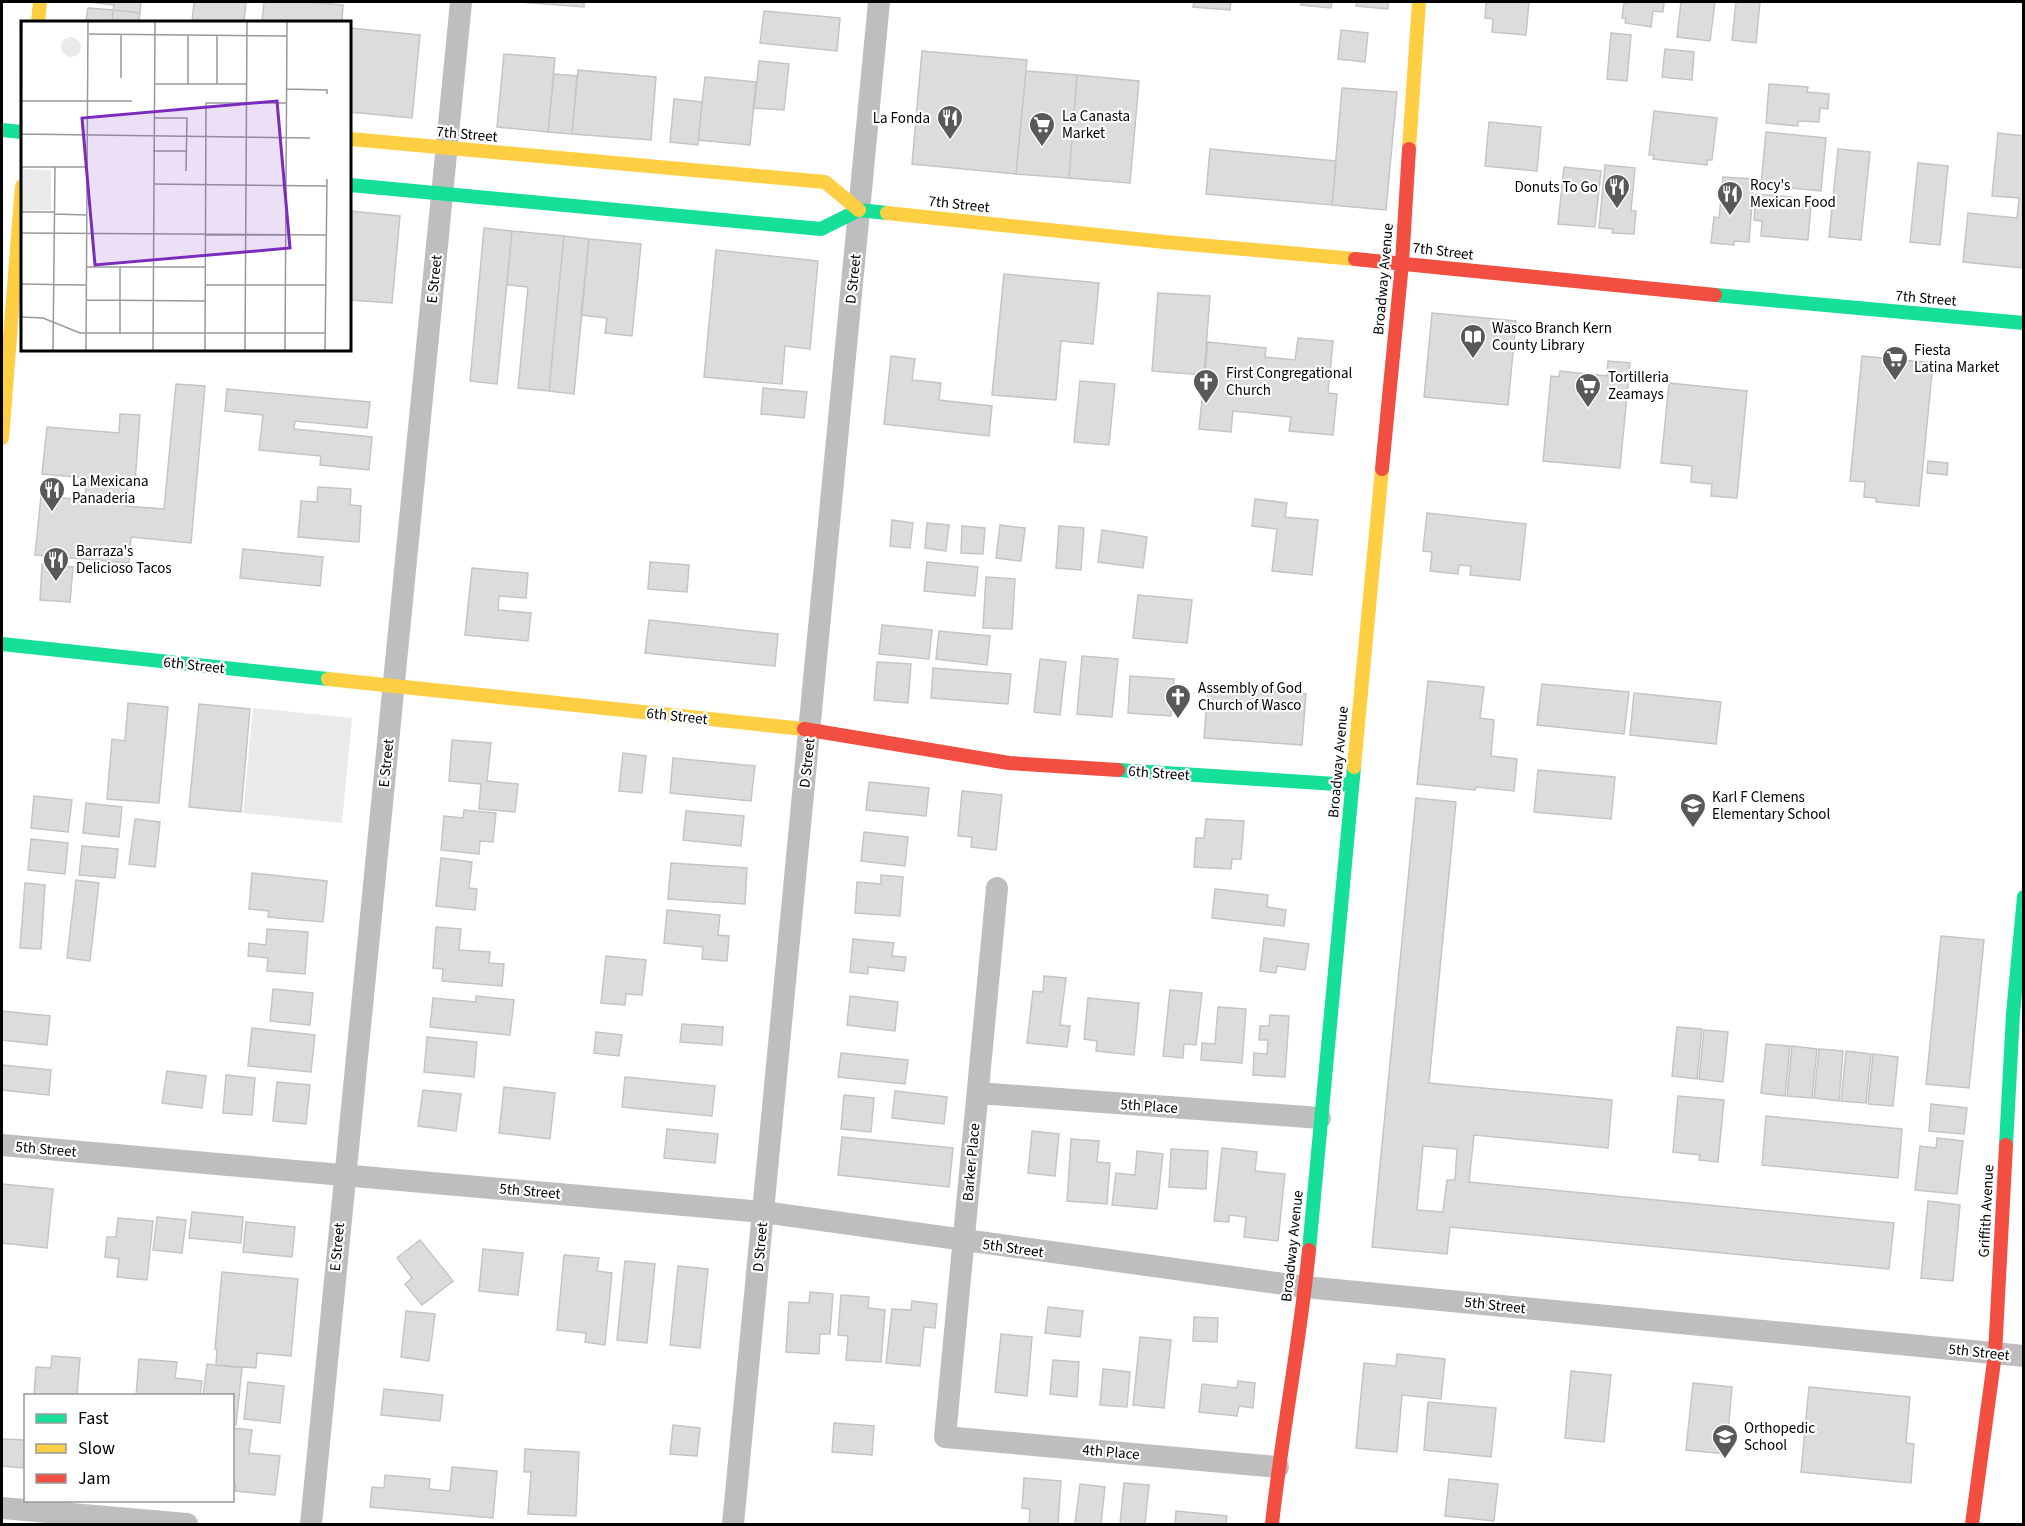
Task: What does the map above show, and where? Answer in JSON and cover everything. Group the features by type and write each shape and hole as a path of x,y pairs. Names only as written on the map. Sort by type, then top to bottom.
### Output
{"street":[{"path":"38,21 40,2"},
{"name":"E Street","path":"311,1524 461,2"},
{"name":"D Street","path":"733,1524 879,2"},
{"name":"Broadway Avenue","path":"1272,1524 1278,1467 1305,1287 1402,263 1419,2"},
{"path":"2,130 21,132"},
{"name":"7th Street","path":"351,139 825,182 859,210 1133,239 1402,263 1550,280 2024,323"},
{"path":"351,185 821,229 859,210"},
{"path":"2,438 21,199"},
{"name":"6th Street","path":"2,644 810,730 1009,763 1352,785"},
{"name":"Barker Place","path":"945,1437 997,888"},
{"name":"Griffith Avenue","path":"1972,1524 1995,1354 2024,897"},
{"name":"5th Place","path":"978,1094 1320,1118"},
{"name":"5th Street","path":"2,1145 763,1212 1305,1287 2024,1356"},
{"name":"4th Place","path":"945,1437 1278,1467"},
{"path":"2,1508 186,1524"}],"shaded area":[{"path":"253,708 352,718 342,823 243,813"}],"building":[{"path":"88,2 141,2 140,13 113,10 114,5"},
{"path":"194,2 246,2 244,21 192,21"},
{"path":"264,2 343,5 342,21 262,21"},
{"path":"519,2 584,2 584,7"},
{"path":"1194,2 1231,2 1230,10 1193,7"},
{"path":"1301,2 1332,2 1331,8 1301,5"},
{"path":"1357,2 1388,2 1388,9 1356,6"},
{"path":"1486,2 1529,2 1526,35 1492,32 1493,19 1485,18"},
{"path":"1664,2 1663,12 1653,11 1651,27 1625,23 1626,18 1622,18 1624,3"},
{"path":"1681,2 1715,2 1710,41 1677,37"},
{"path":"1736,2 1760,2 1756,43 1732,40"},
{"path":"88,8 113,10 112,21 86,21"},
{"path":"113,10 140,13 139,21 112,21"},
{"path":"764,11 840,18 837,51 760,43"},
{"path":"351,28 420,35 412,118 351,112"},
{"path":"1341,30 1368,33 1365,62 1338,59"},
{"path":"1611,33 1631,35 1627,81 1607,79"},
{"path":"1665,49 1694,52 1692,80 1662,77"},
{"path":"922,51 1027,60 1016,174 912,164"},
{"path":"504,54 555,58 548,132 497,127"},
{"path":"759,61 789,64 784,110 754,108"},
{"path":"578,70 656,77 651,140 572,134"},
{"path":"1026,71 1077,75 1069,178 1016,174"},
{"path":"554,74 577,76 572,134 548,132"},
{"path":"1077,75 1139,81 1130,183 1069,178"},
{"path":"705,77 756,82 750,145 698,140"},
{"path":"1769,84 1808,87 1807,92 1829,94 1828,109 1820,108 1819,122 1798,121 1798,126 1766,123"},
{"path":"1342,88 1397,92 1386,210 1332,205"},
{"path":"674,99 702,102 698,145 670,142"},
{"path":"1654,111 1717,118 1712,160 1707,160 1707,165 1653,159 1654,155 1649,155"},
{"path":"1489,122 1541,127 1537,171 1485,166"},
{"path":"1766,132 1826,138 1821,191 1761,185"},
{"path":"1998,133 2024,136 2023,268 1963,262 1968,213 2017,218 2019,198 1992,196"},
{"path":"1210,149 1336,161 1332,205 1206,194"},
{"path":"1838,149 1870,152 1861,240 1829,237"},
{"path":"1918,163 1948,166 1940,245 1910,242"},
{"path":"1605,165 1635,168 1631,211 1636,211 1634,234 1612,233 1613,229 1599,228"},
{"path":"1564,167 1601,171 1595,227 1558,224"},
{"path":"1723,177 1754,179 1749,242 1734,241 1734,245 1711,243 1714,217 1719,218"},
{"path":"1756,194 1792,197 1792,203 1811,205 1808,240 1761,236 1762,221 1754,220"},
{"path":"351,211 400,216 392,303 351,300"},
{"path":"484,228 512,231 497,384 470,381"},
{"path":"512,231 564,236 549,391 518,388 528,287 507,285"},
{"path":"564,236 589,239 574,394 549,391"},
{"path":"589,239 641,244 632,336 605,333 607,318 581,315"},
{"path":"716,250 818,261 810,349 785,346 782,384 704,377"},
{"path":"1004,274 1099,283 1093,344 1061,341 1056,400 992,395"},
{"path":"1158,293 1210,296 1204,375 1152,371"},
{"path":"1432,313 1516,321 1508,405 1424,397"},
{"path":"1298,338 1333,341 1328,393 1337,394 1333,435 1289,431 1291,417 1233,411 1231,432 1199,429 1208,342 1266,348 1265,357 1295,360"},
{"path":"891,356 915,359 912,380 941,383 939,400 992,406 989,436 884,424"},
{"path":"1862,356 1933,363 1919,506 1876,502 1876,498 1864,497 1865,482 1850,481"},
{"path":"1608,361 1630,363 1620,468 1543,461 1551,376 1559,377 1560,371 1607,376"},
{"path":"1080,381 1115,384 1109,445 1074,442"},
{"path":"1669,383 1747,391 1737,498 1711,496 1712,484 1691,482 1692,466 1661,463"},
{"path":"176,384 205,386 191,543 131,537 129,563 35,555 41,496 85,500 86,482 128,486 126,506 164,509"},
{"path":"763,388 807,392 804,418 761,414"},
{"path":"227,389 370,402 367,428 295,421 294,429 372,437 369,470 320,465 321,456 259,450 263,415 225,411"},
{"path":"120,414 140,415 135,482 42,474 47,427 119,433"},
{"path":"1928,461 1948,463 1947,475 1927,473"},
{"path":"318,487 351,489 350,505 361,506 359,542 298,537 301,501 317,502"},
{"path":"1255,499 1287,503 1285,517 1318,520 1312,575 1272,571 1277,529 1252,526"},
{"path":"1427,513 1526,524 1520,580 1470,575 1471,566 1459,565 1458,574 1430,571 1432,552 1423,551"},
{"path":"892,520 913,523 910,548 890,546"},
{"path":"927,523 949,525 946,551 925,548"},
{"path":"1000,525 1025,528 1021,561 996,558"},
{"path":"962,526 985,528 983,554 961,553"},
{"path":"1059,526 1084,528 1081,570 1056,568"},
{"path":"1102,530 1147,537 1143,568 1098,562"},
{"path":"243,549 323,557 320,586 240,578"},
{"path":"650,562 689,565 687,592 648,589"},
{"path":"927,562 978,567 975,596 924,591"},
{"name":"Barraza's Delicioso Tacos","path":"42,564 73,567 70,602 40,600"},
{"path":"472,568 528,573 526,598 499,596 498,610 531,613 528,641 465,635"},
{"path":"986,577 1015,579 1012,629 983,628"},
{"path":"1138,595 1192,600 1187,643 1133,638"},
{"path":"649,620 778,634 775,666 645,653"},
{"path":"882,625 932,630 929,659 879,654"},
{"path":"939,631 990,636 987,665 936,659"},
{"path":"1082,656 1118,659 1112,717 1077,714"},
{"path":"1040,659 1066,662 1060,715 1034,712"},
{"path":"877,662 911,664 908,703 874,700"},
{"path":"933,668 1011,674 1008,704 931,698"},
{"path":"1130,676 1174,679 1171,716 1128,713"},
{"path":"1428,681 1484,687 1480,718 1494,720 1491,756 1517,759 1514,791 1476,787 1475,790 1417,784"},
{"path":"1542,684 1629,692 1624,734 1537,725"},
{"path":"1208,686 1306,694 1302,745 1204,738"},
{"path":"1634,693 1721,702 1716,744 1630,735"},
{"path":"128,703 168,707 159,803 107,799 112,739 125,741"},
{"path":"199,704 250,709 241,812 189,807"},
{"path":"452,740 491,743 487,781 518,784 515,812 479,809 481,784 449,781"},
{"path":"623,753 646,756 642,793 619,791"},
{"path":"673,758 755,766 751,801 670,793"},
{"path":"1538,770 1615,777 1611,819 1534,812"},
{"path":"869,782 929,788 926,816 866,810"},
{"path":"962,791 1002,795 996,850 971,847 972,837 958,836"},
{"path":"34,796 72,800 68,832 31,828"},
{"path":"1416,798 1456,802 1429,1083 1612,1100 1608,1148 1474,1135 1469,1182 1894,1223 1889,1269 1450,1227 1447,1254 1372,1247","holes":["1423,1146 1457,1149 1455,1180 1447,1180 1443,1212 1417,1210"]},
{"path":"86,803 122,807 119,837 83,833"},
{"path":"464,810 496,813 493,842 480,841 479,854 441,850 444,816 463,818"},
{"path":"686,811 744,816 741,846 683,840"},
{"path":"135,819 160,822 155,867 129,864"},
{"path":"1206,819 1244,821 1241,859 1232,859 1231,869 1194,867 1196,838 1204,838"},
{"path":"864,832 908,837 905,866 861,861"},
{"path":"31,839 68,843 65,874 28,870"},
{"path":"82,846 118,849 115,878 79,875"},
{"path":"441,858 472,862 469,888 477,889 475,910 436,906"},
{"path":"671,863 747,868 745,904 668,899"},
{"path":"252,873 327,881 323,922 268,917 269,911 249,909"},
{"path":"881,875 903,877 900,916 855,913 857,882 881,884"},
{"path":"76,880 99,883 90,961 67,958"},
{"path":"25,883 45,885 41,949 20,948"},
{"path":"1215,889 1268,895 1267,907 1286,910 1284,926 1212,918"},
{"path":"667,910 720,915 718,935 729,936 727,961 702,959 703,947 664,943"},
{"path":"436,927 461,929 459,950 490,952 489,963 504,964 502,986 442,981 443,969 433,968"},
{"path":"267,929 308,932 305,974 267,971 268,958 248,956 249,943 266,945"},
{"path":"1941,936 1984,940 1969,1088 1926,1084"},
{"path":"1264,938 1309,944 1305,970 1277,966 1276,973 1260,971"},
{"path":"853,939 894,943 892,956 906,957 904,971 868,967 868,974 850,972"},
{"path":"606,956 646,960 642,995 626,994 625,1005 601,1003"},
{"path":"1044,976 1066,978 1060,1025 1070,1026 1067,1047 1027,1043 1033,991 1043,992"},
{"path":"273,989 313,993 310,1025 270,1021"},
{"path":"1170,990 1202,993 1196,1045 1184,1044 1183,1058 1163,1056"},
{"path":"476,996 514,1000 510,1035 430,1027 433,998 476,1002"},
{"path":"850,996 898,1002 895,1031 847,1025"},
{"path":"1088,998 1139,1003 1134,1055 1096,1051 1097,1041 1084,1039"},
{"path":"1218,1007 1246,1009 1242,1063 1201,1060 1202,1043 1215,1044"},
{"path":"2,1011 50,1016 47,1045 2,1040"},
{"path":"1270,1015 1289,1016 1285,1077 1253,1075 1254,1053 1267,1054 1268,1040 1259,1040 1260,1026 1269,1026"},
{"path":"682,1024 723,1027 722,1045 680,1042"},
{"path":"1677,1027 1702,1029 1697,1079 1672,1076"},
{"path":"252,1028 315,1035 311,1072 248,1066"},
{"path":"1704,1030 1728,1032 1723,1082 1699,1079"},
{"path":"596,1032 622,1035 619,1056 594,1053"},
{"path":"427,1037 477,1042 474,1077 424,1072"},
{"path":"1766,1044 1790,1046 1785,1096 1761,1093"},
{"path":"1792,1046 1817,1049 1812,1098 1787,1096"},
{"path":"1819,1049 1843,1051 1839,1101 1814,1098"},
{"path":"1846,1051 1871,1054 1866,1103 1841,1101"},
{"path":"841,1053 908,1060 905,1084 838,1077"},
{"path":"1873,1054 1898,1057 1893,1106 1868,1104"},
{"path":"2,1065 51,1070 49,1095 2,1090"},
{"path":"167,1071 206,1076 202,1108 162,1103"},
{"path":"226,1075 255,1078 252,1115 223,1113"},
{"path":"625,1077 715,1086 712,1116 622,1107"},
{"path":"277,1082 310,1085 306,1124 273,1121"},
{"path":"504,1087 555,1093 550,1139 499,1133"},
{"path":"423,1090 461,1094 456,1131 418,1126"},
{"path":"895,1091 947,1097 944,1124 892,1118"},
{"path":"844,1095 874,1098 871,1132 841,1129"},
{"path":"1678,1096 1724,1100 1718,1162 1699,1160 1700,1155 1673,1152"},
{"path":"1931,1104 1967,1108 1964,1134 1929,1131"},
{"path":"1766,1116 1902,1129 1898,1178 1762,1165"},
{"path":"667,1129 718,1134 715,1163 664,1158"},
{"path":"1032,1131 1059,1134 1055,1176 1028,1173"},
{"path":"842,1137 953,1148 949,1187 838,1175"},
{"path":"1937,1138 1963,1141 1957,1194 1915,1190 1920,1146 1936,1148"},
{"path":"1071,1139 1099,1141 1097,1162 1110,1163 1107,1204 1067,1201"},
{"path":"1222,1148 1257,1152 1255,1171 1285,1174 1278,1241 1244,1237 1246,1217 1229,1215 1229,1222 1214,1221"},
{"path":"1171,1149 1208,1151 1206,1189 1169,1187"},
{"path":"1137,1151 1163,1154 1157,1209 1112,1205 1116,1173 1135,1175"},
{"path":"2,1184 53,1189 47,1248 2,1243"},
{"path":"1928,1201 1960,1205 1953,1281 1921,1278"},
{"path":"192,1212 243,1217 241,1243 189,1238"},
{"path":"157,1217 186,1220 182,1253 153,1250"},
{"path":"118,1218 153,1221 147,1280 117,1277 119,1259 105,1257 107,1237 116,1237"},
{"path":"246,1222 295,1227 292,1257 243,1252"},
{"path":"420,1240 453,1281 422,1305 405,1284 412,1278 397,1258"},
{"path":"483,1249 523,1253 518,1295 479,1291"},
{"path":"564,1255 599,1258 597,1271 612,1273 605,1345 585,1342 586,1333 557,1330"},
{"path":"625,1261 655,1264 647,1343 617,1340"},
{"path":"678,1266 708,1269 700,1348 670,1345"},
{"path":"222,1272 298,1279 291,1356 257,1353 256,1368 216,1365 217,1349 215,1349"},
{"path":"810,1292 833,1294 830,1334 820,1334 819,1354 786,1352 789,1302 809,1303"},
{"path":"841,1295 869,1297 868,1308 885,1310 881,1362 846,1360 848,1336 838,1335"},
{"path":"912,1301 937,1304 935,1328 924,1327 920,1366 886,1363 892,1309 911,1310"},
{"path":"1048,1307 1083,1311 1080,1337 1045,1333"},
{"path":"406,1311 435,1314 429,1361 401,1357"},
{"path":"1194,1317 1218,1318 1217,1342 1193,1341"},
{"path":"1001,1334 1032,1337 1027,1396 995,1392"},
{"path":"1140,1337 1171,1340 1164,1408 1133,1405"},
{"path":"1397,1354 1445,1359 1441,1399 1402,1395 1397,1452 1356,1448 1364,1363 1396,1366"},
{"path":"52,1356 80,1358 77,1394 34,1394 36,1367 51,1368"},
{"path":"139,1359 177,1362 175,1378 202,1381 200,1394 136,1394"},
{"path":"1053,1360 1079,1362 1077,1397 1050,1394"},
{"path":"207,1364 242,1368 236,1425 234,1425 234,1394 203,1394"},
{"path":"1103,1369 1130,1372 1127,1407 1100,1405"},
{"path":"1571,1371 1611,1375 1604,1442 1565,1438"},
{"path":"1238,1381 1255,1383 1253,1408 1239,1406 1237,1416 1199,1412 1202,1384 1237,1388"},
{"path":"248,1382 284,1386 280,1423 244,1419"},
{"path":"1693,1383 1732,1387 1726,1454 1686,1450"},
{"path":"1809,1387 1910,1397 1906,1443 1914,1444 1911,1483 1801,1472"},
{"path":"384,1389 443,1395 440,1421 381,1415"},
{"path":"1428,1402 1496,1408 1491,1457 1424,1450"},
{"path":"834,1423 874,1426 872,1455 832,1452"},
{"path":"673,1425 700,1428 697,1456 670,1454"},
{"path":"234,1428 252,1430 249,1453 280,1456 275,1495 235,1491 236,1484 234,1484"},
{"path":"2,1439 24,1440 23,1468 2,1466"},
{"path":"525,1449 579,1452 576,1516 528,1514 531,1472 524,1472"},
{"path":"452,1467 497,1471 493,1518 370,1507 372,1487 384,1488 385,1475 430,1479 429,1489 450,1491"},
{"path":"1024,1478 1061,1481 1058,1524 1029,1524 1030,1509 1022,1508"},
{"path":"1449,1479 1498,1484 1494,1521 1445,1516"},
{"path":"1124,1483 1149,1485 1145,1524 1120,1524"},
{"path":"1080,1484 1105,1487 1101,1524 1075,1524"},
{"path":"1176,1511 1227,1516 1226,1524 1175,1524"}],"traffic: fast":[{"path":"2,130 21,132"},
{"path":"351,185 821,229 859,210 887,213"},
{"path":"1715,295 2024,323"},
{"path":"2,644 328,679"},
{"path":"1309,1250 1354,767"},
{"path":"1118,770 1352,785"},
{"path":"2006,1145 2013,1014 2024,897"}],"traffic: slow":[{"path":"38,21 40,2"},
{"path":"1409,149 1419,2"},
{"path":"351,139 825,182 859,210"},
{"path":"2,438 21,199"},
{"path":"887,213 1355,259"},
{"path":"1354,767 1382,469"},
{"path":"328,679 804,729"}],"traffic: jam":[{"path":"1382,469 1402,263 1409,149"},
{"path":"1355,259 1715,295"},
{"path":"804,729 1009,763 1118,770"},
{"path":"1972,1524 1995,1354 2006,1145"},
{"path":"1272,1524 1309,1250"}],"place":[{"name":"La Fonda","path":"950,141"},
{"name":"La Canasta Market","path":"1042,148"},
{"name":"Donuts To Go","path":"1617,210"},
{"name":"Rocy's Mexican Food","path":"1730,217"},
{"name":"Wasco Branch Kern County Library","path":"1473,360"},
{"name":"Fiesta Latina Market","path":"1895,382"},
{"name":"First Congregational Church","path":"1206,405"},
{"name":"Tortilleria Zeamays","path":"1588,409"},
{"name":"La Mexicana Panaderia","path":"52,513"},
{"name":"Barraza's Delicioso Tacos","path":"56,583"},
{"name":"Assembly of God Church of Wasco","path":"1178,720"},
{"name":"Karl F Clemens Elementary School","path":"1693,829"},
{"name":"Orthopedic School","path":"1725,1460"}]}
